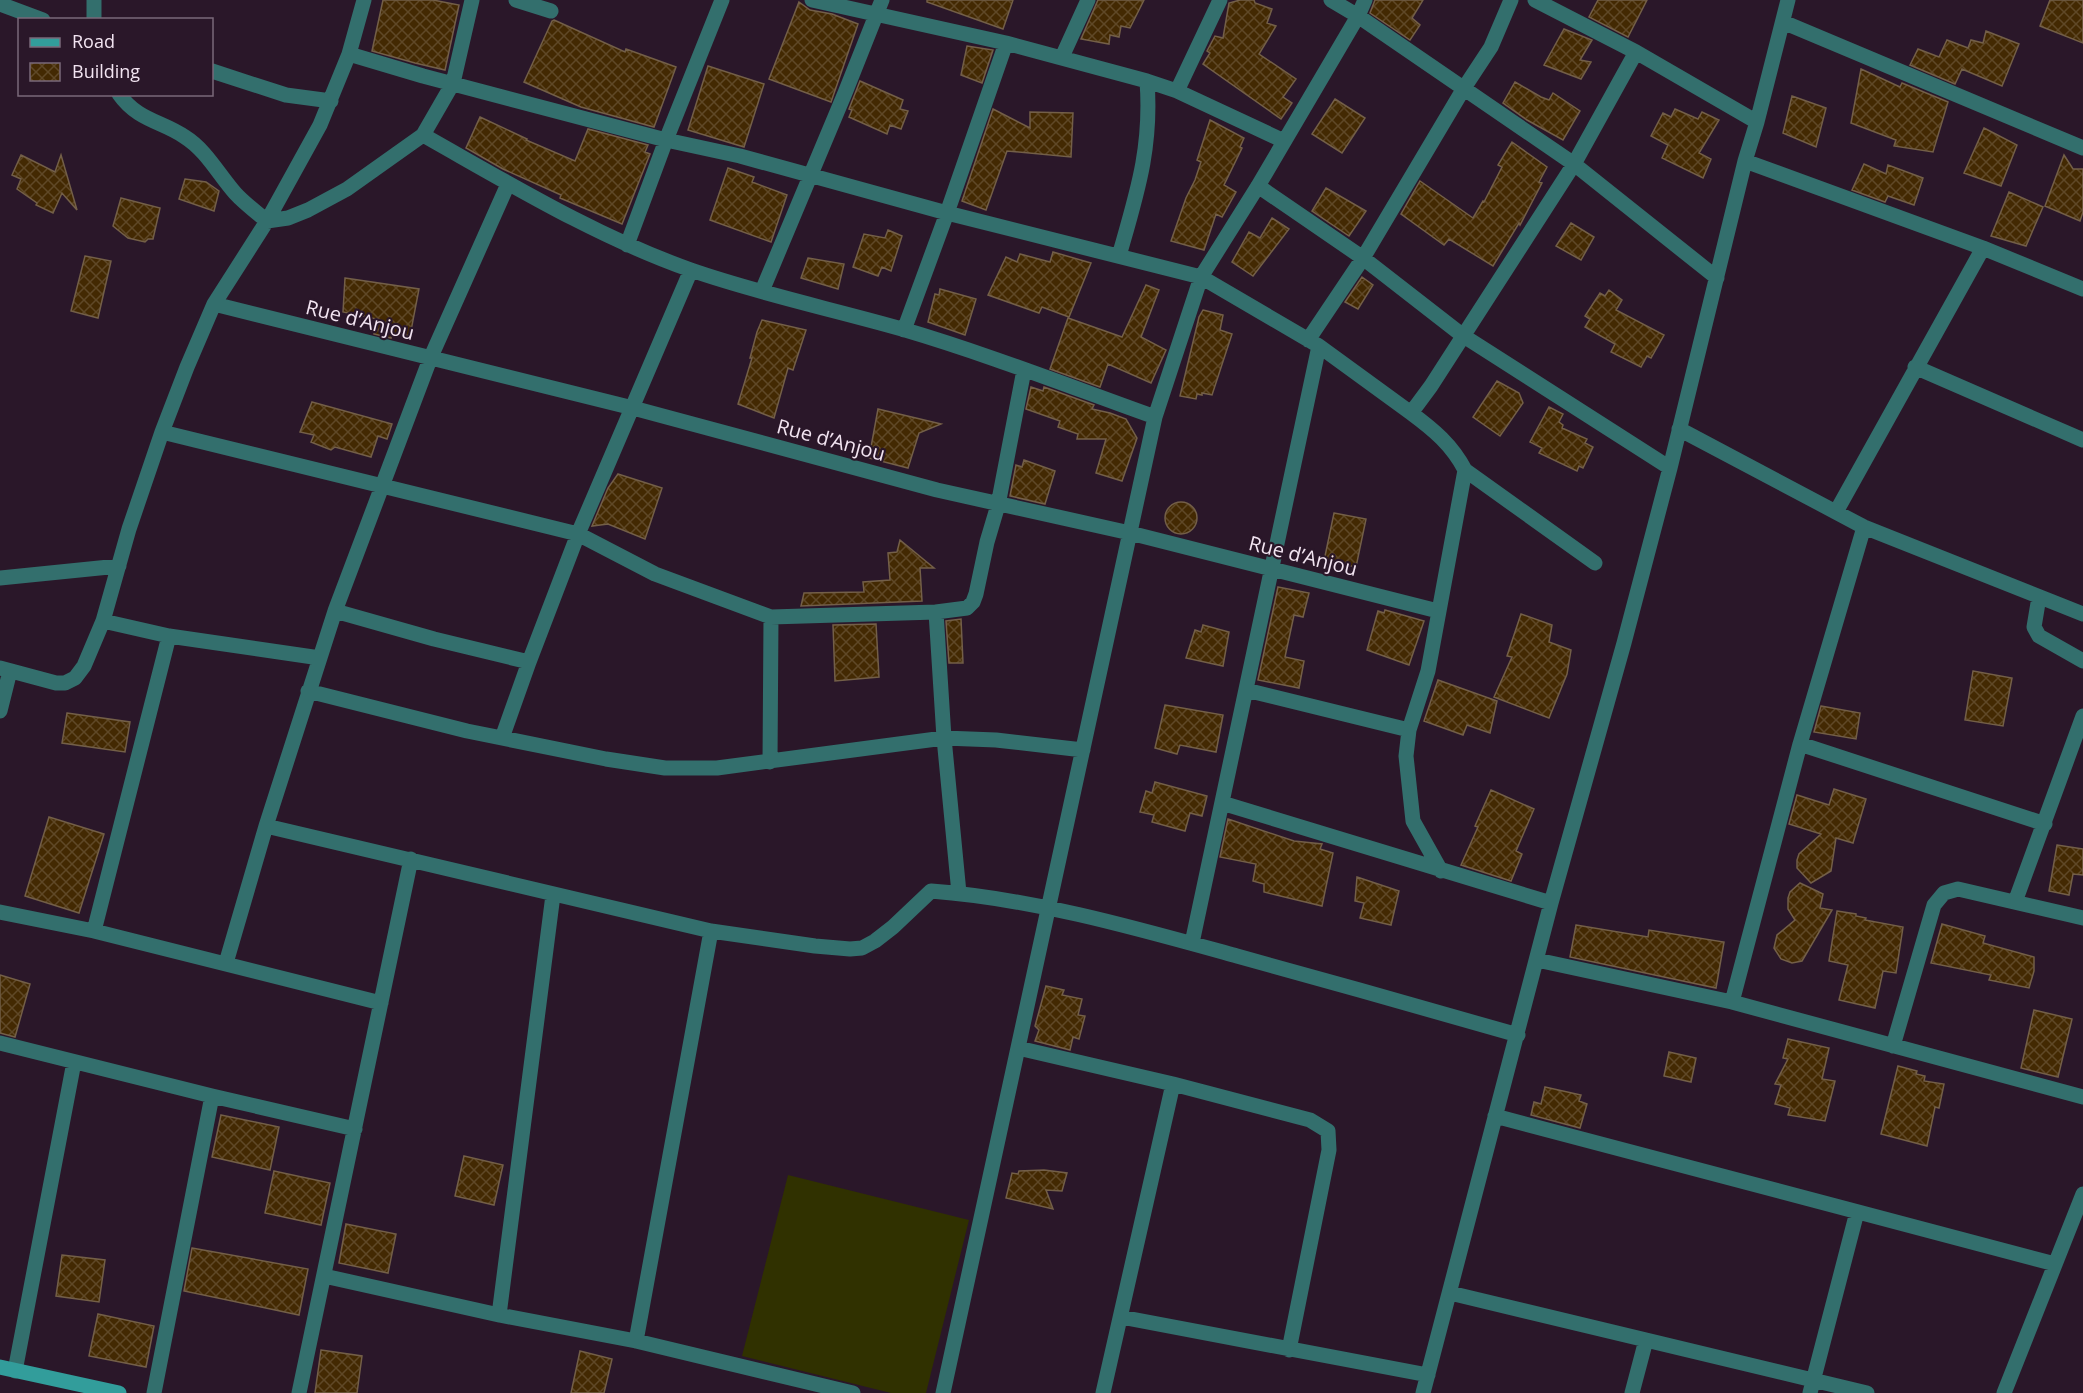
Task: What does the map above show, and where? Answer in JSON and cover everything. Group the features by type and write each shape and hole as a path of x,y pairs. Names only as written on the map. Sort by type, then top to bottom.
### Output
{"main road":[{"path":"7,1369 119,1393"}],"street":[{"path":"94,0 94,18"},
{"path":"0,711 5,669 56,683 71,681 84,666 103,621 162,432 214,304 267,221 315,134 331,101 349,54 364,0"},
{"path":"267,221 298,214 338,194 423,135 453,83 472,0"},
{"path":"516,0 551,11"},
{"path":"627,245 722,0"},
{"path":"812,0 1062,57 1147,81 1177,92 1284,141"},
{"path":"762,291 882,0"},
{"path":"1062,57 1088,0"},
{"path":"1177,92 1220,0"},
{"path":"1331,0 1358,16 1574,164 1718,278"},
{"path":"943,1393 1155,417 1201,277 1258,186 1358,16 1365,0"},
{"path":"1192,943 1271,570 1314,343 1464,88 1491,47 1511,0"},
{"path":"1535,0 1636,52 1757,122"},
{"path":"1424,1393 1551,903 1624,643 1670,468 1745,161 1788,0"},
{"path":"0,4 38,18"},
{"path":"1783,22 2083,148"},
{"path":"903,330 1006,44"},
{"path":"1411,413 1431,386 1462,334 1574,164 1636,52"},
{"path":"349,54 666,140 810,175 947,213 1201,277 1314,343 1411,413 1438,433 1456,453 1465,470 1594,563"},
{"path":"213,71 286,95 331,101"},
{"path":"1119,256 1145,158 1149,108 1147,81"},
{"path":"120,96 142,116 185,136 236,194 267,221"},
{"path":"423,135 508,184 627,245 691,270 903,330 1155,417"},
{"path":"1745,161 1983,248 2083,289"},
{"path":"226,963 266,826 335,611 430,359 508,184"},
{"path":"1258,186 1363,258 1462,334 1670,468"},
{"path":"1836,512 1983,248"},
{"path":"502,738 578,534 691,270"},
{"name":"Rue d’Anjou","path":"214,304 633,408 998,505 1130,533 1438,611"},
{"path":"1916,367 2083,440"},
{"path":"162,432 578,534 655,574 771,617 936,612 967,608 973,602 998,505 1024,370"},
{"path":"1679,429 1864,527 2083,614"},
{"path":"1441,871 1413,821 1406,756 1409,730 1428,671 1465,470"},
{"path":"1732,1002 1800,744 1864,527"},
{"path":"0,578 119,566"},
{"path":"2039,597 2034,627 2039,636 2083,661"},
{"path":"335,611 434,639 529,662"},
{"path":"936,612 944,738 960,893"},
{"path":"770,762 771,617"},
{"path":"103,621 169,636 320,658"},
{"path":"94,931 169,636"},
{"path":"1246,690 1409,730"},
{"path":"308,691 467,731 647,766 701,769 944,738 996,740 1083,750"},
{"path":"2015,902 2083,716"},
{"path":"1800,744 2044,824"},
{"path":"1222,803 1551,903"},
{"path":"266,826 711,931 815,946 862,948 893,927 931,891 960,893 1049,907 1192,943 1518,1035"},
{"path":"299,1393 411,859"},
{"path":"1893,1046 1934,905 1944,892 1958,889 2083,918"},
{"path":"499,1315 553,895"},
{"path":"0,912 94,931 381,1003"},
{"path":"636,1341 711,931"},
{"path":"1537,960 1732,1002 2083,1097"},
{"path":"0,1043 355,1129"},
{"path":"1018,1048 1173,1084 1310,1120 1328,1131 1329,1150 1289,1350"},
{"path":"7,1369 74,1062"},
{"path":"1103,1393 1173,1084"},
{"path":"154,1393 212,1096"},
{"path":"1495,1116 2055,1264"},
{"path":"2004,1393 2083,1194"},
{"path":"1811,1386 1857,1212"},
{"path":"324,1276 499,1315 636,1341 853,1393"},
{"path":"1450,1293 1646,1340 1811,1386 1867,1393"},
{"path":"1121,1317 1428,1375"},
{"path":"1632,1393 1646,1340"}],"shaded area":[{"path":"788,1175 969,1220 926,1393 891,1393 742,1356"}],"building":[{"path":"383,0 433,0 459,5 445,70 372,51"},
{"path":"927,0 1013,0 1003,29 927,2"},
{"path":"1098,0 1144,0 1130,28 1121,26 1119,37 1110,35 1109,44 1081,39"},
{"path":"1254,0 1255,3 1272,9 1267,23 1276,26 1259,54 1296,79 1283,97 1292,103 1281,119 1203,64 1210,53 1207,51 1215,36 1223,38 1229,3"},
{"path":"1375,0 1423,0 1412,18 1420,25 1410,40 1370,13"},
{"path":"1598,0 1647,0 1628,37 1589,17"},
{"path":"2050,0 2083,0 2083,43 2040,26"},
{"path":"799,2 810,10 832,14 858,24 831,102 769,79"},
{"path":"554,20 625,52 626,49 676,67 654,127 581,107 524,82"},
{"path":"1564,29 1592,40 1580,60 1591,62 1581,79 1544,65"},
{"path":"1986,31 2019,44 2002,86 1962,69 1955,84 1910,65 1918,49 1939,57 1947,40 1968,48 1971,40 1983,43"},
{"path":"967,46 993,50 982,83 961,75"},
{"path":"708,66 764,84 744,147 688,130"},
{"path":"1861,69 1900,87 1902,83 1948,102 1933,152 1894,146 1896,140 1851,123"},
{"path":"860,81 903,100 900,109 908,111 901,129 890,125 887,134 849,117 852,110 849,109"},
{"path":"1515,82 1549,100 1553,93 1580,111 1563,140 1527,120 1503,103"},
{"path":"1792,96 1826,108 1816,147 1783,133"},
{"path":"1335,99 1365,118 1342,153 1312,134"},
{"path":"993,109 1030,128 1030,112 1073,113 1071,157 1007,151 986,210 962,201"},
{"path":"1675,109 1698,119 1702,112 1719,120 1699,153 1711,159 1703,178 1662,158 1668,145 1651,136 1663,113 1671,117"},
{"path":"480,117 575,161 588,129 648,145 645,152 650,154 622,224 560,198 561,195 503,169 466,148"},
{"path":"1210,120 1244,138 1240,147 1242,148 1224,185 1236,192 1222,217 1216,214 1204,250 1171,241 1201,162 1197,160"},
{"path":"1984,128 2017,145 2001,186 1964,173"},
{"path":"1512,142 1547,167 1539,182 1542,183 1520,225 1519,223 1493,266 1449,239 1444,245 1401,214 1420,181 1473,218 1502,167 1498,165"},
{"path":"21,155 55,172 61,155 77,210 62,193 53,213 36,205 37,203 17,189 21,179 12,175"},
{"path":"2064,155 2073,169 2083,169 2083,212 2080,221 2045,206"},
{"path":"1864,164 1886,174 1888,165 1923,178 1914,205 1888,196 1885,202 1852,190"},
{"path":"728,168 754,177 752,182 787,195 771,242 710,220"},
{"path":"185,179 206,182 219,191 214,211 179,199"},
{"path":"1326,188 1366,211 1349,236 1312,211"},
{"path":"2009,192 2043,207 2026,246 1991,236"},
{"path":"121,198 160,208 153,239 145,242 128,238 113,226"},
{"path":"1272,218 1289,229 1253,276 1232,262 1249,232 1260,238"},
{"path":"1571,223 1594,237 1581,260 1556,246"},
{"path":"888,230 902,236 891,271 882,267 878,276 853,267 864,234 885,238"},
{"path":"1053,252 1091,263 1069,317 1042,307 1039,313 988,295 1006,257 1017,262 1020,254 1050,262"},
{"path":"85,256 111,261 98,318 71,311"},
{"path":"808,258 844,264 838,289 801,278"},
{"path":"1362,277 1373,285 1358,309 1345,302"},
{"path":"345,278 419,289 410,336 392,333 391,338 374,334 377,319 343,312"},
{"path":"1146,285 1159,290 1141,337 1166,350 1151,383 1108,364 1100,387 1050,369 1068,318 1122,337"},
{"path":"940,289 976,299 965,335 928,322 935,294 939,295"},
{"path":"1609,290 1622,300 1616,310 1664,335 1651,358 1647,356 1641,367 1611,352 1615,344 1585,327 1590,319 1585,316 1600,293 1605,296"},
{"path":"1203,310 1223,315 1220,330 1232,334 1212,395 1197,394 1196,399 1180,396 1199,317"},
{"path":"762,320 806,330 793,370 788,368 774,418 738,404"},
{"path":"1497,381 1519,393 1523,403 1500,436 1473,417"},
{"path":"1031,387 1043,391 1044,387 1094,405 1092,409 1126,419 1137,438 1122,481 1096,473 1106,439 1077,439 1078,434 1058,427 1060,421 1026,409"},
{"path":"312,402 392,424 387,439 378,436 371,457 335,447 331,450 311,442 314,435 300,432"},
{"path":"1549,407 1563,414 1559,422 1563,425 1562,428 1587,439 1585,443 1593,447 1583,468 1579,466 1577,471 1539,453 1542,448 1530,442"},
{"path":"878,409 941,424 919,433 908,468 869,458"},
{"path":"1024,460 1055,471 1045,504 1010,496 1016,465 1022,467"},
{"path":"618,474 662,488 645,539 608,524 592,526 608,488"},
{"path":"1181,502 1192,507 1197,518 1192,529 1181,534 1170,529 1165,518 1170,507"},
{"path":"1334,513 1366,519 1356,567 1324,561"},
{"path":"900,540 934,568 920,568 922,601 801,606 804,593 864,592 863,582 890,580 888,553 897,552"},
{"path":"1278,587 1309,593 1303,617 1294,615 1285,657 1304,661 1299,688 1258,680"},
{"path":"1385,610 1424,621 1409,665 1367,650 1378,611 1384,613"},
{"path":"1521,614 1552,625 1549,642 1571,650 1567,674 1549,718 1494,697 1512,657 1507,656"},
{"path":"961,619 963,663 949,663 946,621"},
{"path":"876,624 879,677 835,681 833,625"},
{"path":"1203,625 1229,632 1223,666 1186,658 1195,630 1201,632"},
{"path":"1973,671 2012,678 2003,726 1965,720"},
{"path":"1438,680 1497,701 1490,733 1467,725 1463,735 1424,721"},
{"path":"1165,705 1223,715 1216,752 1180,745 1177,754 1155,748"},
{"path":"1821,706 1860,713 1856,739 1814,732"},
{"path":"67,713 130,722 125,752 62,743"},
{"path":"1155,782 1207,796 1202,816 1190,813 1185,831 1152,822 1154,815 1140,812 1146,791 1152,793"},
{"path":"1834,789 1866,799 1853,843 1836,838 1831,871 1811,883 1797,868 1797,860 1799,854 1821,834 1789,824 1797,795 1829,805"},
{"path":"1491,790 1534,809 1516,851 1522,854 1511,881 1461,865"},
{"path":"49,817 104,834 79,913 25,896"},
{"path":"1228,819 1294,841 1322,844 1320,849 1333,853 1322,906 1264,892 1264,884 1253,881 1256,864 1220,857"},
{"path":"2057,845 2083,849 2083,875 2073,874 2069,895 2049,891"},
{"path":"1357,877 1399,891 1391,925 1360,918 1364,903 1355,901"},
{"path":"1800,883 1823,894 1820,908 1832,910 1802,961 1792,963 1781,959 1774,948 1777,935 1795,920 1788,909 1788,898 1790,892"},
{"path":"1837,911 1856,914 1856,916 1866,918 1865,920 1903,927 1896,973 1883,971 1875,1008 1839,1000 1848,965 1829,961"},
{"path":"1942,924 1985,936 1983,943 2034,957 2034,971 2029,988 1989,980 1991,975 1931,963"},
{"path":"1576,925 1648,937 1649,930 1724,942 1716,988 1570,957"},
{"path":"0,975 30,984 15,1037 0,1033"},
{"path":"1046,986 1064,990 1062,995 1082,999 1078,1015 1085,1016 1079,1039 1073,1037 1070,1050 1035,1041 1039,1030 1035,1026"},
{"path":"2034,1010 2072,1019 2058,1077 2021,1068"},
{"path":"1788,1039 1829,1048 1822,1079 1835,1081 1825,1121 1788,1115 1790,1108 1775,1104 1781,1085 1775,1084 1788,1059 1783,1058"},
{"path":"1669,1052 1696,1058 1691,1082 1664,1076"},
{"path":"1898,1066 1917,1071 1916,1074 1925,1076 1924,1081 1944,1084 1939,1108 1935,1107 1927,1146 1881,1134"},
{"path":"1545,1087 1581,1095 1579,1101 1587,1104 1580,1128 1531,1115 1534,1102 1541,1104"},
{"path":"221,1115 279,1127 270,1170 212,1157"},
{"path":"464,1156 503,1165 494,1205 455,1196"},
{"path":"1044,1170 1067,1173 1062,1191 1046,1190 1053,1209 1006,1198 1012,1173"},
{"path":"274,1171 330,1183 321,1225 265,1213"},
{"path":"346,1224 396,1234 388,1273 339,1263"},
{"path":"192,1248 308,1269 299,1315 184,1291"},
{"path":"62,1255 105,1260 99,1302 56,1296"},
{"path":"98,1314 154,1326 146,1367 89,1356"},
{"path":"321,1350 362,1356 357,1393 315,1393"},
{"path":"580,1351 612,1359 604,1393 571,1393"}]}
